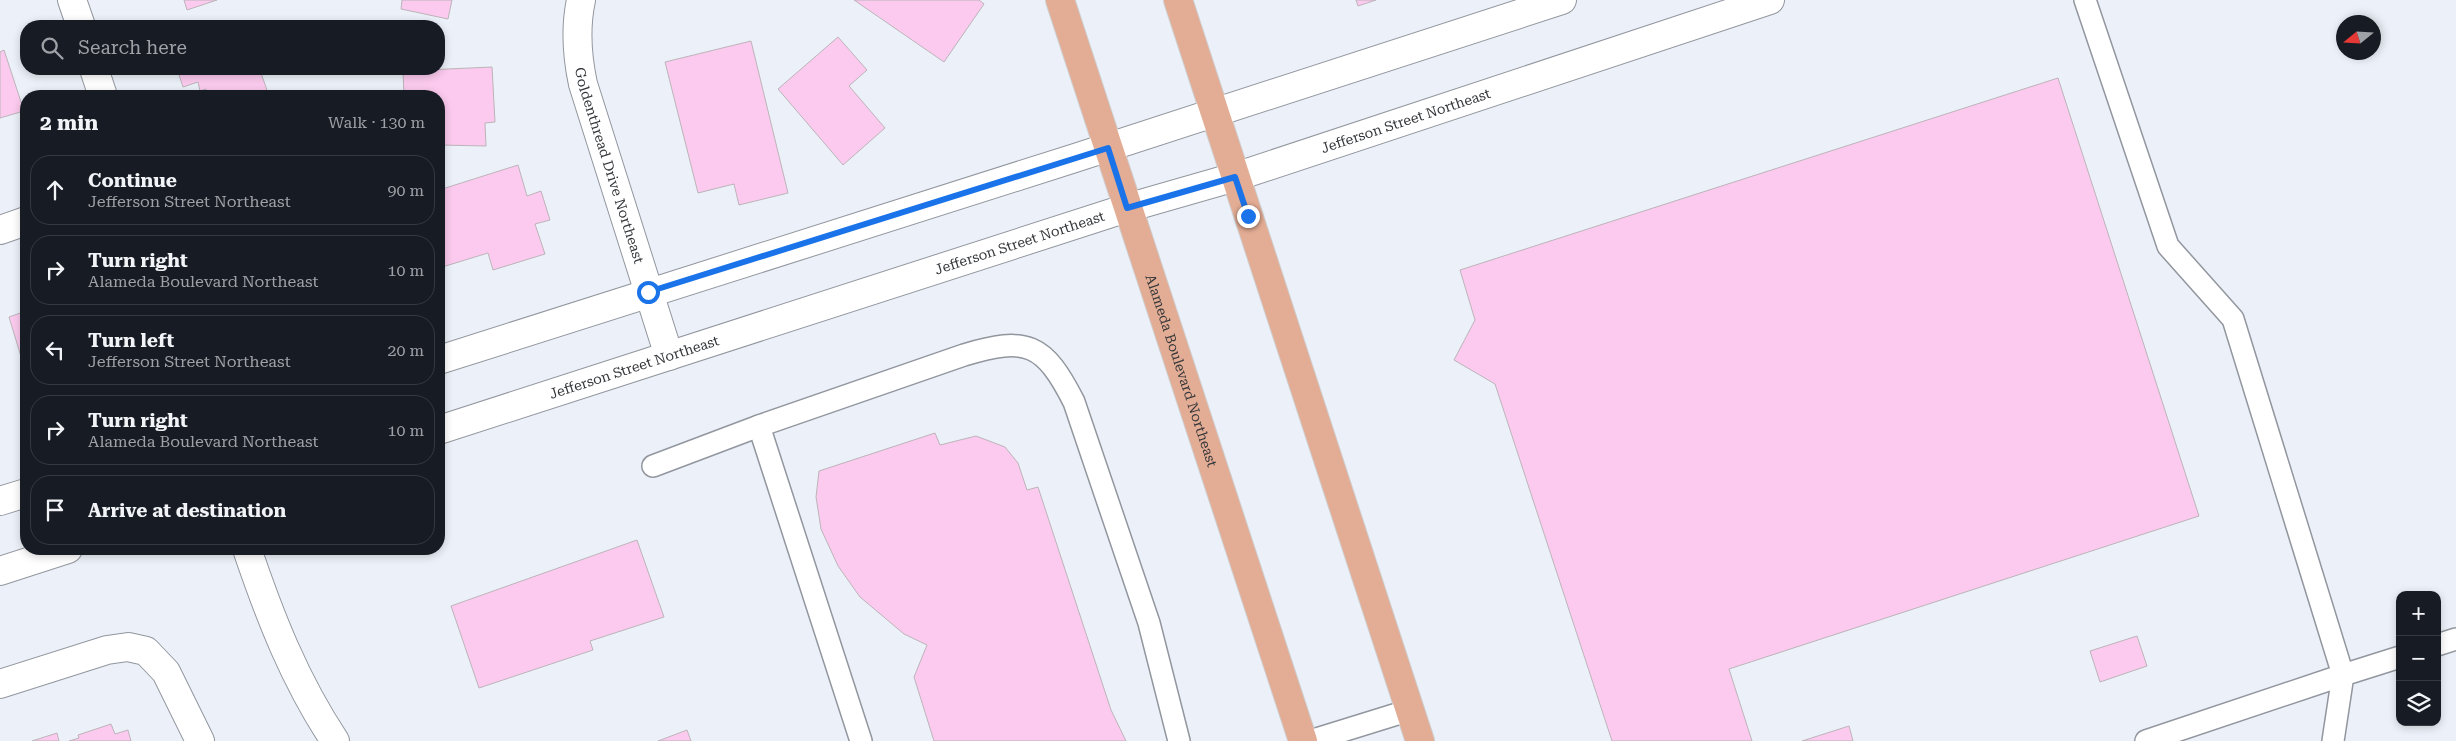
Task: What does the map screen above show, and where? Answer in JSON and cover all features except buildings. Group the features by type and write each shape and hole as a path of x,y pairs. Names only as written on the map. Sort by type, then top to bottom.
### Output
{"main road":[{"name":"Alameda Boulevard Northeast","path":"1060,0 1303,741"},
{"path":"1178,0 1420,741"}],"street":[{"path":"72,0 79,20"},
{"name":"Goldenthread Drive Northeast","path":"580,0 577,46 580,71 669,356"},
{"path":"445,358 648,292 1108,148 1562,0"},
{"name":"Jefferson Street Northeast","path":"445,428 1127,208 1235,177 1770,0"},
{"path":"96,75 101,90"},
{"path":"0,230 20,223"},
{"path":"0,501 20,495"},
{"path":"0,571 49,555"},
{"path":"249,555 269,614 285,652 303,688 335,741"},
{"path":"0,684 107,650 128,647 146,651 166,672 200,741"}],"lane":[{"path":"2085,0 2168,246 2233,319 2343,676 2333,741"},
{"path":"653,466 759,426 994,346 1014,345 1031,347 1044,357 1060,374 1074,402 1149,623 1164,674 1179,741"},
{"path":"759,426 861,741"},
{"path":"2441,644 2456,639"},
{"path":"2146,741 2396,658"},
{"path":"1310,741 1410,710"}],"route":[{"path":"648,292 1108,148 1127,208 1235,177 1248,216"}]}
